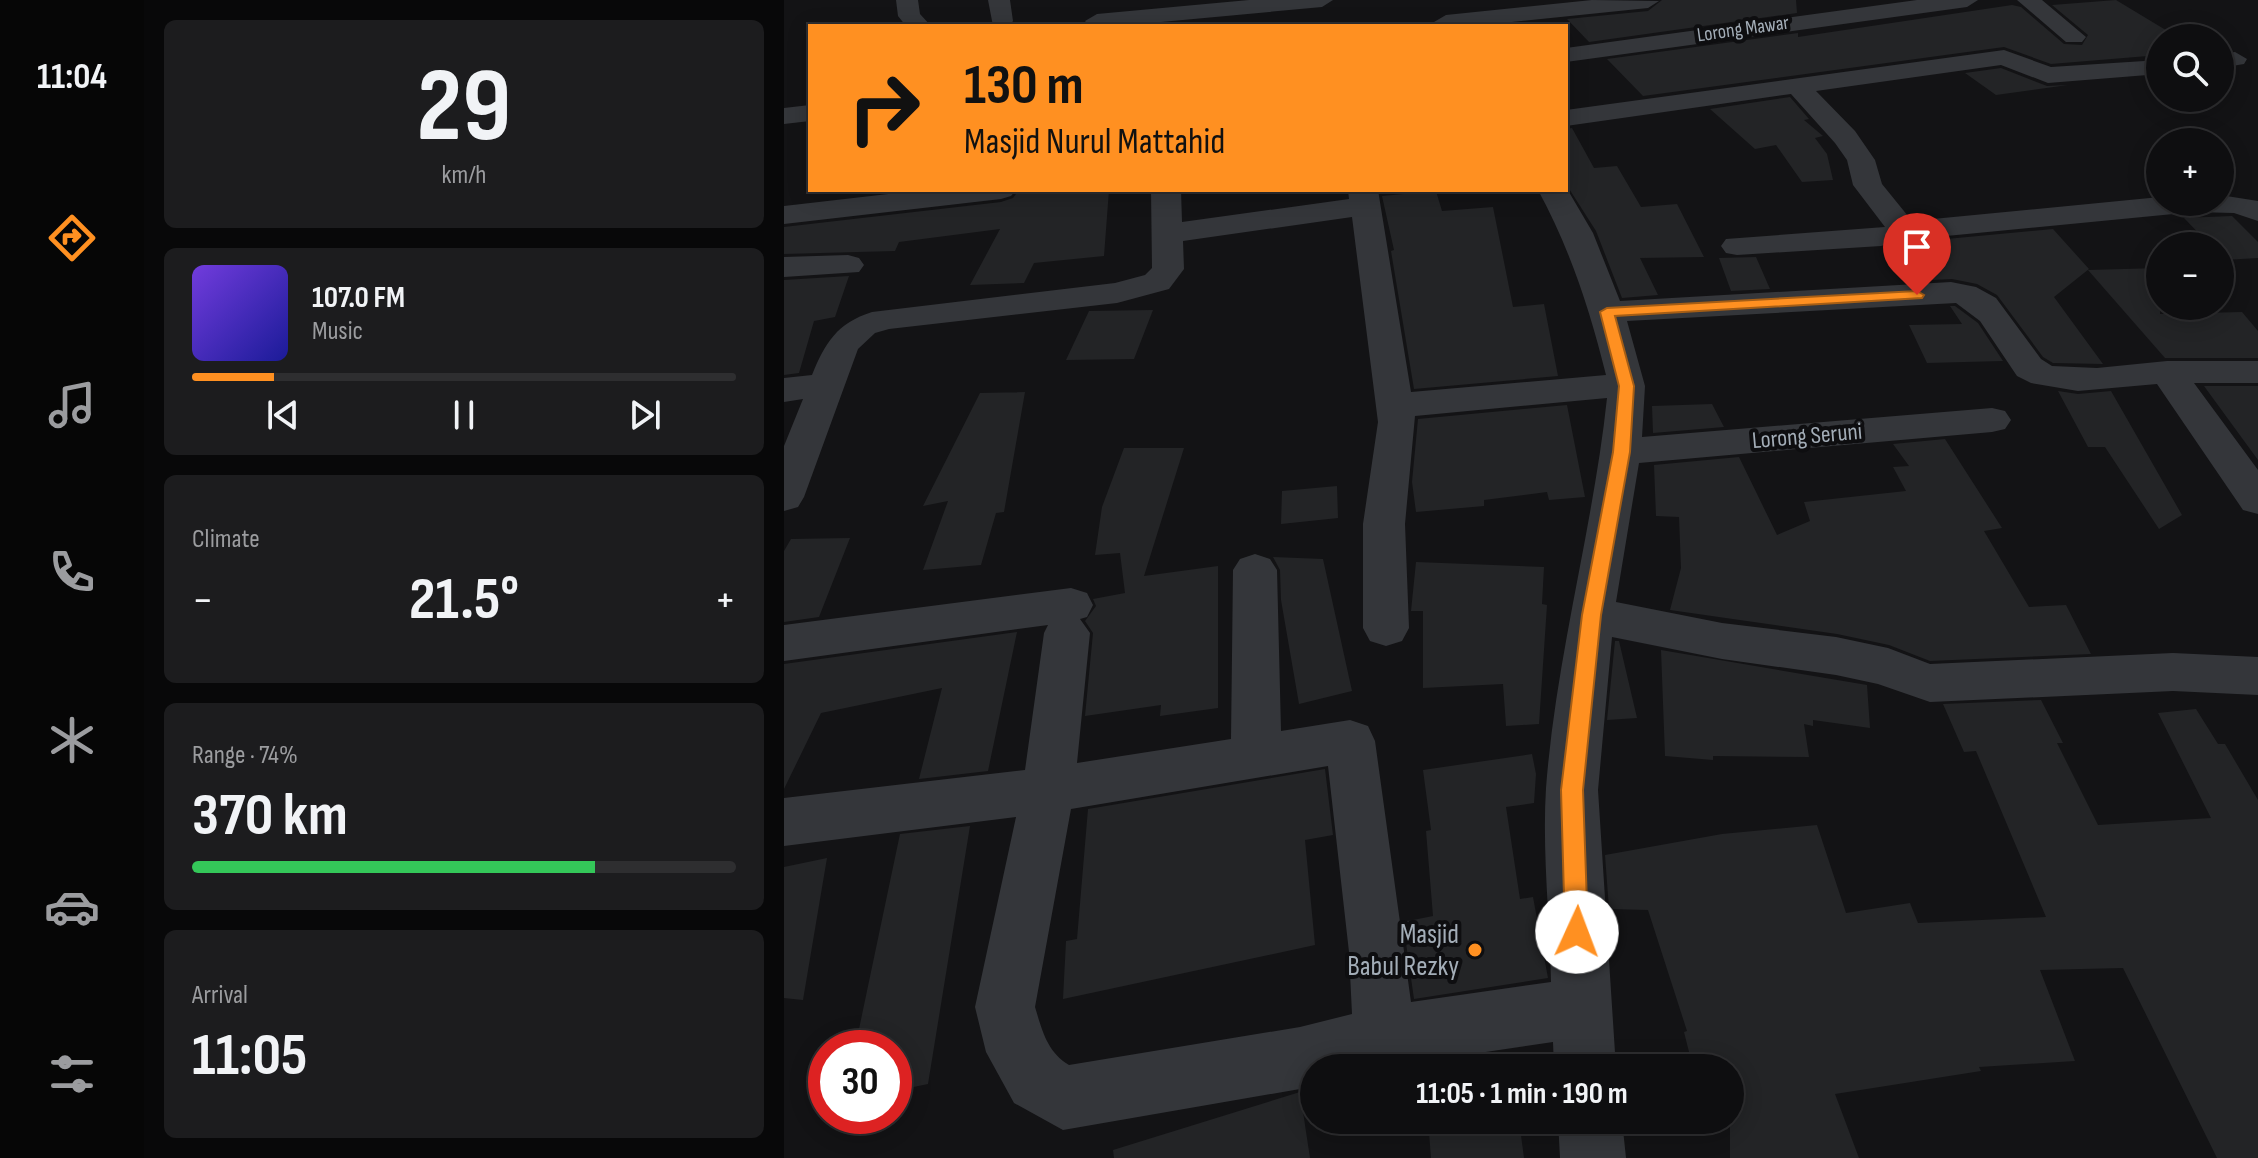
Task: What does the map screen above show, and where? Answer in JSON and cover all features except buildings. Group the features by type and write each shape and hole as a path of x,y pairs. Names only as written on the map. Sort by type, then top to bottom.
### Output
{"street":[{"path":"907,0 909,16 917,24"},
{"path":"1097,21 1322,0"},
{"path":"1430,0 1447,24 1648,1"},
{"name":"Lorong Mawar","path":"1568,55 1741,19 1967,0"},
{"path":"2028,0 2074,37"},
{"path":"1290,4 1302,24"},
{"path":"1568,118 2004,57 2052,75 2146,68"},
{"path":"1796,85 1845,137 1861,160 1868,185 1893,234 1917,295"},
{"path":"784,116 808,113"},
{"path":"784,215 909,195 964,192"},
{"path":"784,497 842,345 851,334 873,323 1117,293 1149,285 1168,269 1166,192"},
{"path":"1554,192 1577,233 1607,312 1627,386 1621,452 1591,615 1572,790 1585,1054"},
{"path":"1166,234 1364,198 1397,422 1384,524 1386,628"},
{"path":"1785,302 1751,246 2217,202 2238,204 2258,212"},
{"path":"784,267 848,265"},
{"path":"1607,312 1917,295 1974,295 1987,307 2030,369 2051,376 2258,372"},
{"path":"2167,372 2258,500"},
{"path":"784,390 828,385"},
{"path":"1395,406 1554,389 1627,386"},
{"name":"Lorong Seruni","path":"1621,452 1992,420"},
{"path":"1255,570 1256,758"},
{"path":"1591,615 1722,641 1836,656 1888,667 1910,678 1930,683 2173,672 2258,676"},
{"path":"784,643 1069,619 1048,790 1005,1007 1017,1052 1036,1081 1063,1098 1300,1058 1384,1036 1583,1008"},
{"path":"784,822 1048,790 1350,741 1378,952 1384,1036"},
{"path":"1591,1134 1593,1158"}],"place":[{"name":"Masjid Babul Rezky","path":"1475,950"}],"route":[{"path":"1577,932 1572,790 1591,615 1621,452 1627,386 1607,312 1917,295"}]}
